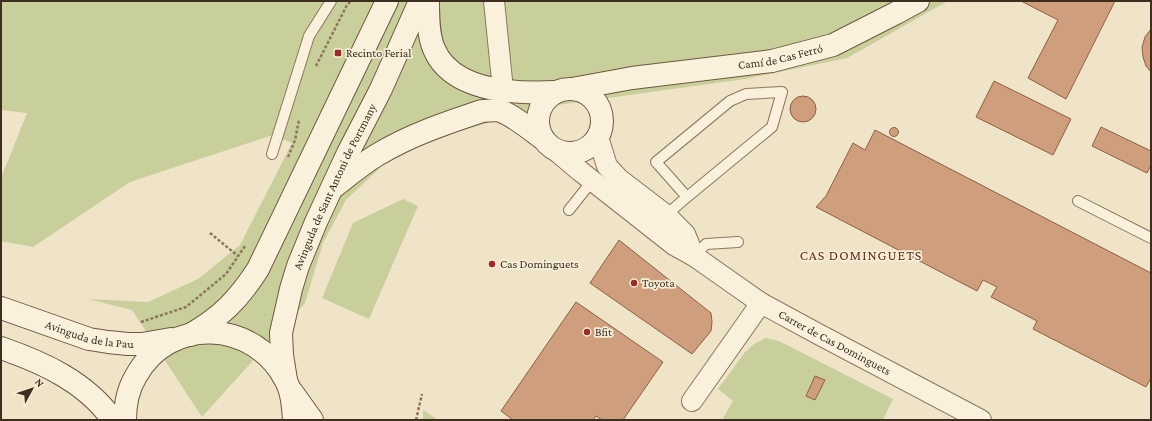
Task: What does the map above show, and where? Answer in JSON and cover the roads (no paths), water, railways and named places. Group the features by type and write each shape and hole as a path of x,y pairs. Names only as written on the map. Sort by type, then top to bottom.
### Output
{"main road":[{"path":"125,420 129,392 140,369 148,359 168,343 185,336 216,319 248,286 387,1"},
{"name":"Avinguda de Sant Antoni de Portmany","path":"294,420 293,404 287,384 282,355 282,333 291,289 298,266 316,222 348,153 381,89 420,1"},
{"path":"331,190 356,170 398,144 425,131 482,111 501,111 520,122 548,143 563,152 573,153 583,150 591,145 598,137 601,128 601,115 599,109 594,101 581,91 533,93 486,88 469,82 454,73 441,61 434,50 430,37 428,1"},
{"name":"Camí de Cas Ferró","path":"564,91 632,78 772,61 833,44 896,14 918,1"},
{"path":"601,115 607,105 632,78"},
{"path":"548,143 539,130 539,112 549,97 564,91"},
{"name":"Avinguda de la Pau","path":"1,308 89,339 108,342 142,344 185,336"},
{"path":"185,336 201,333 224,334 246,340 273,361 312,420"},
{"path":"1,348 48,366 75,382 95,398 113,420"}],"street":[{"path":"494,1 503,90"},
{"path":"598,137 607,166 618,179 666,215 685,234 694,256"},
{"name":"Carrer de Cas Dominguets","path":"548,143 592,181 674,245 694,256 762,303 981,420"},
{"path":"692,401 762,303"}],"lane":[{"path":"272,154 309,36 331,1"},
{"path":"666,215 772,127 782,92 746,94 730,101 656,162 686,197"},
{"path":"569,210 592,181"},
{"path":"1078,202 1151,238"},
{"path":"694,256 706,244 738,242"}],"place":[{"name":"Recinto Ferial","path":"338,53"},
{"name":"Cas Dominguets","path":"492,264"},
{"name":"Toyota","path":"634,283"},
{"name":"Bfit","path":"587,332"}],"district":[{"name":"CAS DOMINGUETS","path":"861,255"}]}
